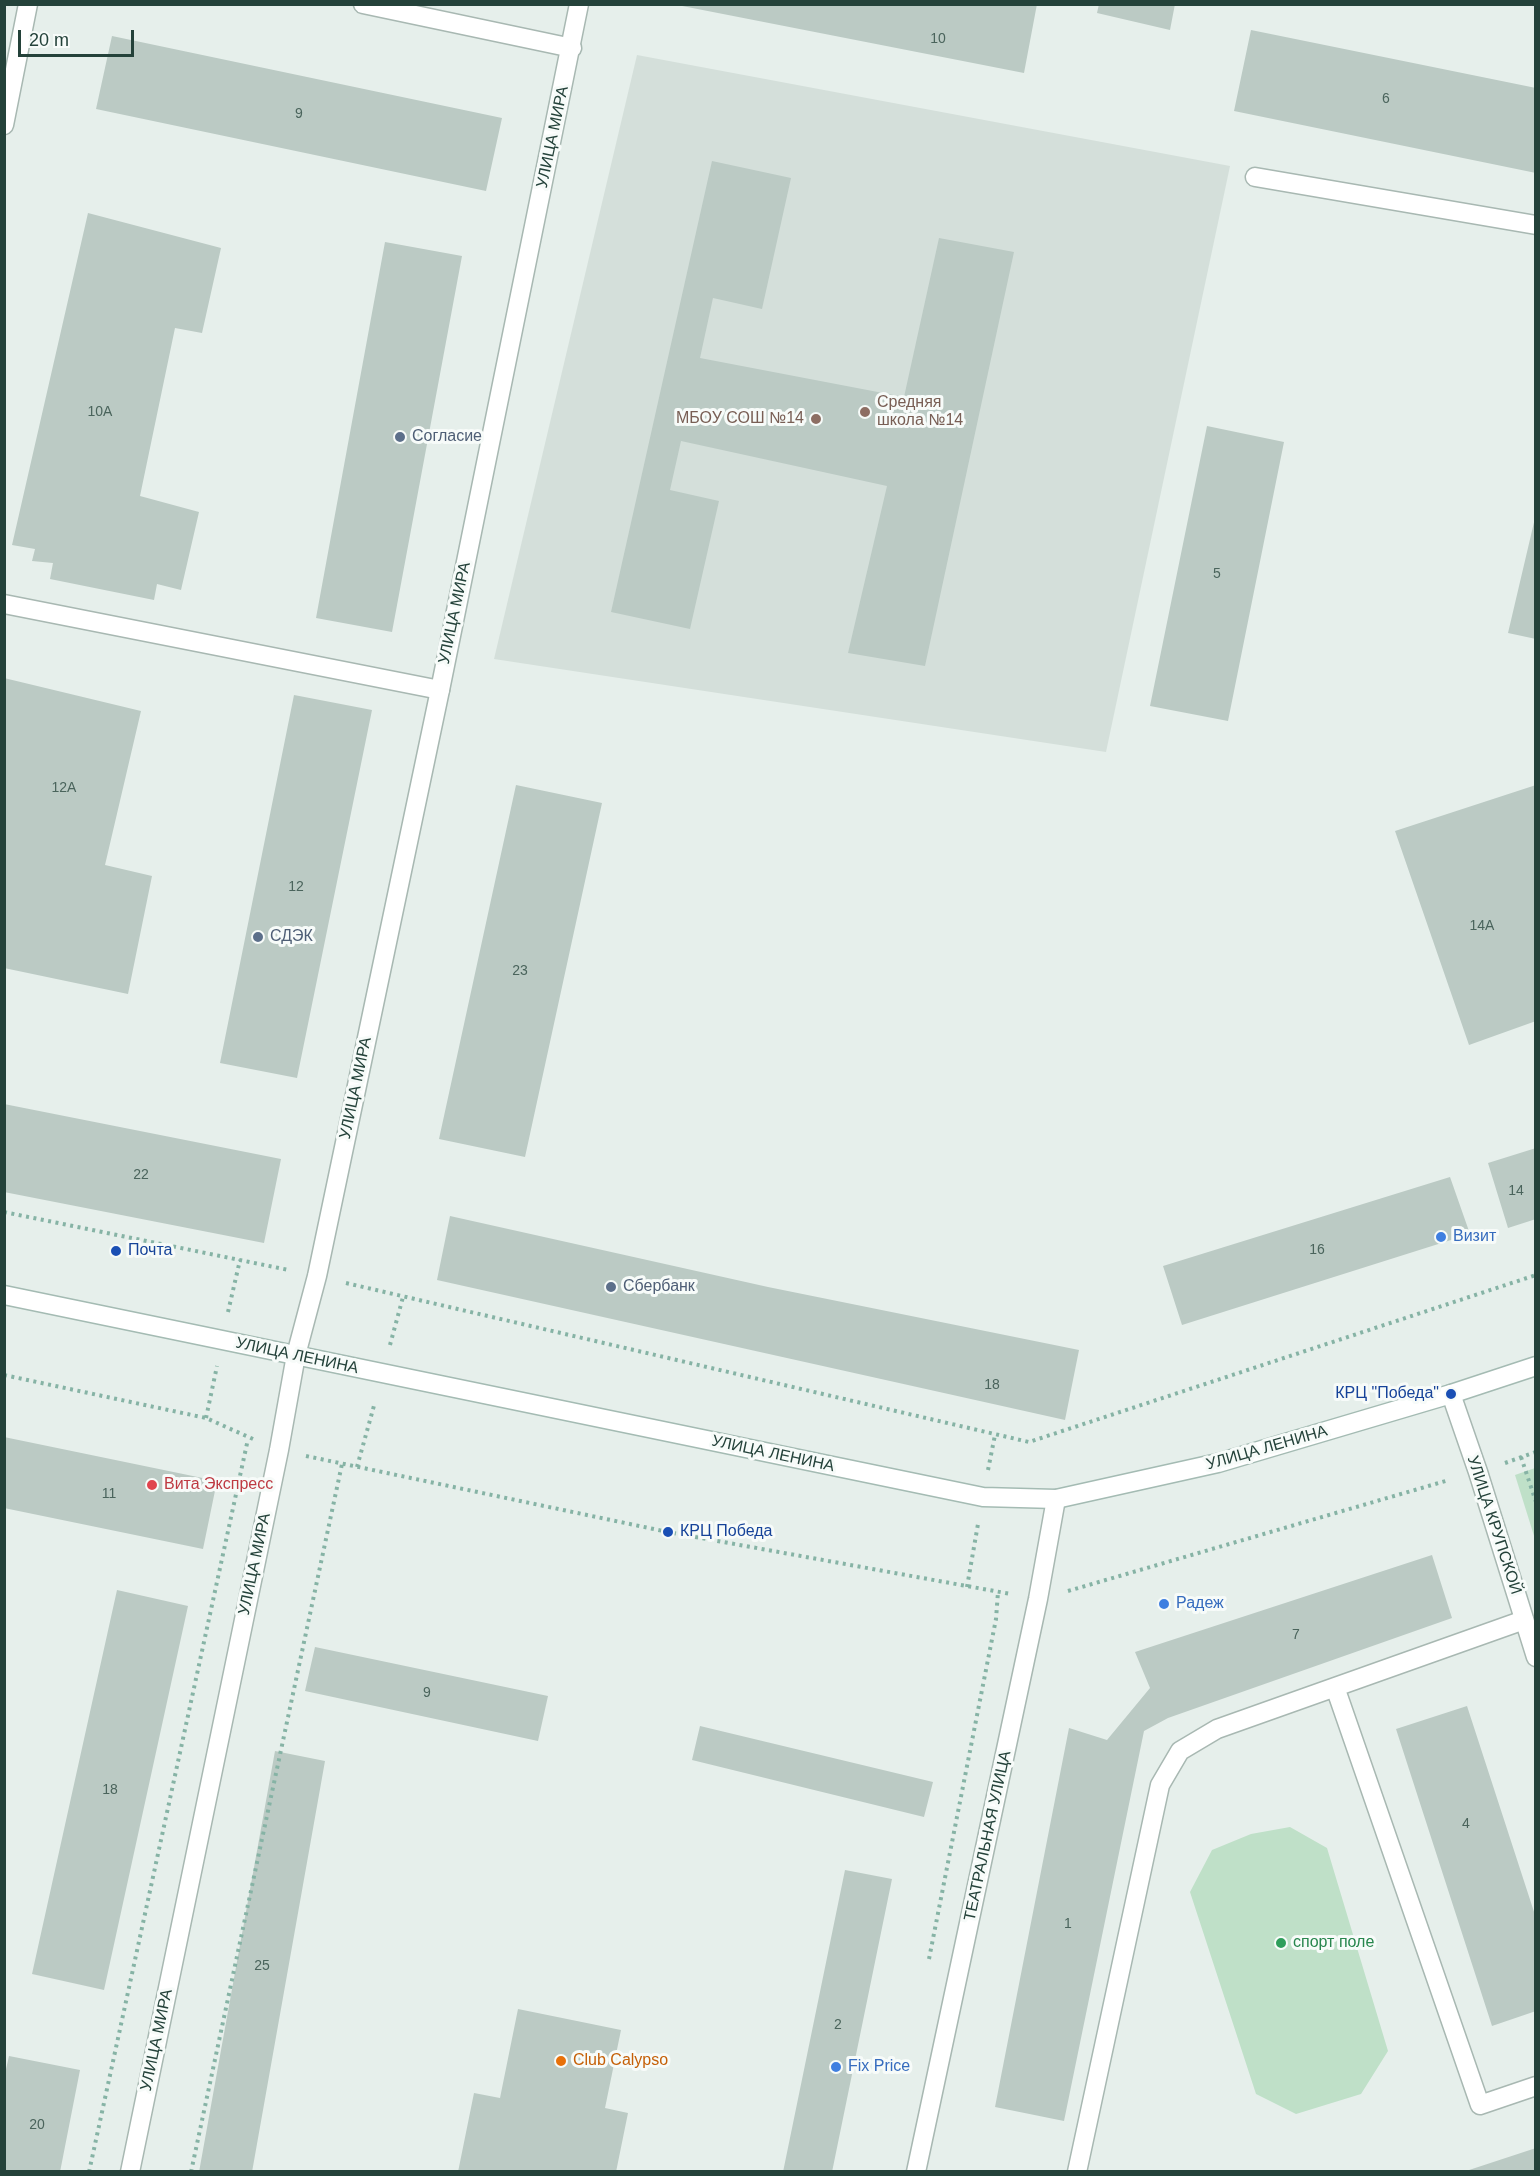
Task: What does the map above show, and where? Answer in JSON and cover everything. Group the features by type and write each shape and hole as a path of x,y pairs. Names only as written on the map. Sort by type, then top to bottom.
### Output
{"street":[{"path":"4,124 28,4"},
{"path":"363,4 572,48"},
{"name":"УЛИЦА МИРА","path":"130,2172 279,1450 296,1355 316,1276 440,690 572,48 579,4"},
{"path":"1255,177 1536,225"},
{"path":"4,604 440,690"},
{"name":"УЛИЦА ЛЕНИНА","path":"4,1295 983,1497 1056,1499 1218,1463 1451,1394 1536,1366"},
{"name":"УЛИЦА КРУПСКОЙ","path":"1451,1394 1536,1657"},
{"name":"ТЕАТРАЛЬНАЯ УЛИЦА","path":"916,2172 1038,1599 1056,1499"},
{"path":"1077,2172 1160,1785 1180,1751 1217,1729 1524,1620"},
{"path":"1335,1687 1480,2105 1536,2086"}],"path":[{"path":"4,1212 316,1276 1029,1442 1536,1275"},
{"path":"4,1375 206,1418 279,1450 342,1464 668,1532 1038,1599 1478,1472 1536,1452"},
{"path":"89,2172 249,1437"},
{"path":"1521,1457 1536,1502"},
{"path":"192,2172 342,1464"},
{"path":"928,1960 996,1619 998,1592"}],"shaded area":[{"name":"Средняя школа №14","path":"637,55 1230,166 1106,752 494,659"}],"green space":[{"path":"1536,1468 1535,1539 1515,1475"},
{"name":"спорт поле","path":"1290,1827 1327,1848 1388,2051 1361,2094 1296,2114 1256,2094 1190,1892 1212,1850 1251,1834"}],"building":[{"path":"672,4 1037,4 1024,73"},
{"path":"1099,4 1175,4 1170,30 1097,13"},
{"path":"1251,30 1536,88 1536,173 1234,111"},
{"path":"112,36 502,118 486,191 96,109"},
{"name":"МБОУ СОШ №14","path":"712,161 791,178 762,309 713,298 700,358 904,397 939,238 1014,252 925,666 848,653 887,486 681,441 670,490 719,501 690,629 611,612"},
{"path":"88,213 221,248 202,333 175,328 140,496 199,512 181,590 157,584 154,600 50,579 53,563 32,561 35,549 12,545"},
{"path":"385,242 462,256 392,632 316,618"},
{"path":"1207,426 1284,442 1228,721 1150,706"},
{"path":"1536,518 1536,639 1508,633"},
{"path":"4,678 141,711 105,865 152,876 128,994 4,968"},
{"path":"294,695 372,710 297,1078 220,1063"},
{"path":"516,785 602,803 525,1157 439,1139"},
{"path":"1536,785 1536,1021 1469,1045 1395,831"},
{"path":"4,1104 281,1159 264,1243 4,1192"},
{"path":"1536,1148 1536,1219 1508,1228 1488,1163"},
{"path":"1450,1177 1470,1234 1182,1325 1163,1266"},
{"path":"450,1216 768,1287 1079,1350 1065,1420 437,1280"},
{"path":"4,1437 217,1481 203,1549 4,1508"},
{"path":"1432,1555 1452,1618 1168,1718 1144,1731 1064,2121 995,2107 1069,1728 1107,1740 1150,1688 1135,1652"},
{"path":"117,1590 188,1606 104,1990 32,1974"},
{"path":"315,1647 548,1696 538,1741 305,1691"},
{"path":"1467,1706 1536,1918 1536,2011 1492,2026 1396,1729"},
{"path":"700,1726 933,1782 924,1817 692,1760"},
{"path":"275,1751 325,1761 252,2172 199,2172"},
{"path":"845,1870 892,1879 832,2172 783,2172"},
{"name":"Club Calypso","path":"518,2009 621,2030 605,2108 628,2113 616,2172 458,2172 474,2093 500,2098"},
{"path":"9,2056 80,2070 60,2172 4,2172 4,2078"},
{"path":"1536,2148 1536,2172 1466,2172 1466,2171"}],"place":[{"name":"Средняя школа №14","path":"865,412"},
{"name":"МБОУ СОШ №14","path":"816,419"},
{"name":"Согласие","path":"400,437"},
{"name":"СДЭК","path":"258,937"},
{"name":"Визит","path":"1441,1237"},
{"name":"Почта","path":"116,1251"},
{"name":"Сбербанк","path":"611,1287"},
{"name":"КРЦ \"Победа\"","path":"1451,1394"},
{"name":"Вита Экспресс","path":"152,1485"},
{"name":"КРЦ Победа","path":"668,1532"},
{"name":"Радеж","path":"1164,1604"},
{"name":"спорт поле","path":"1281,1943"},
{"name":"Club Calypso","path":"561,2061"},
{"name":"Fix Price","path":"836,2067"}]}
